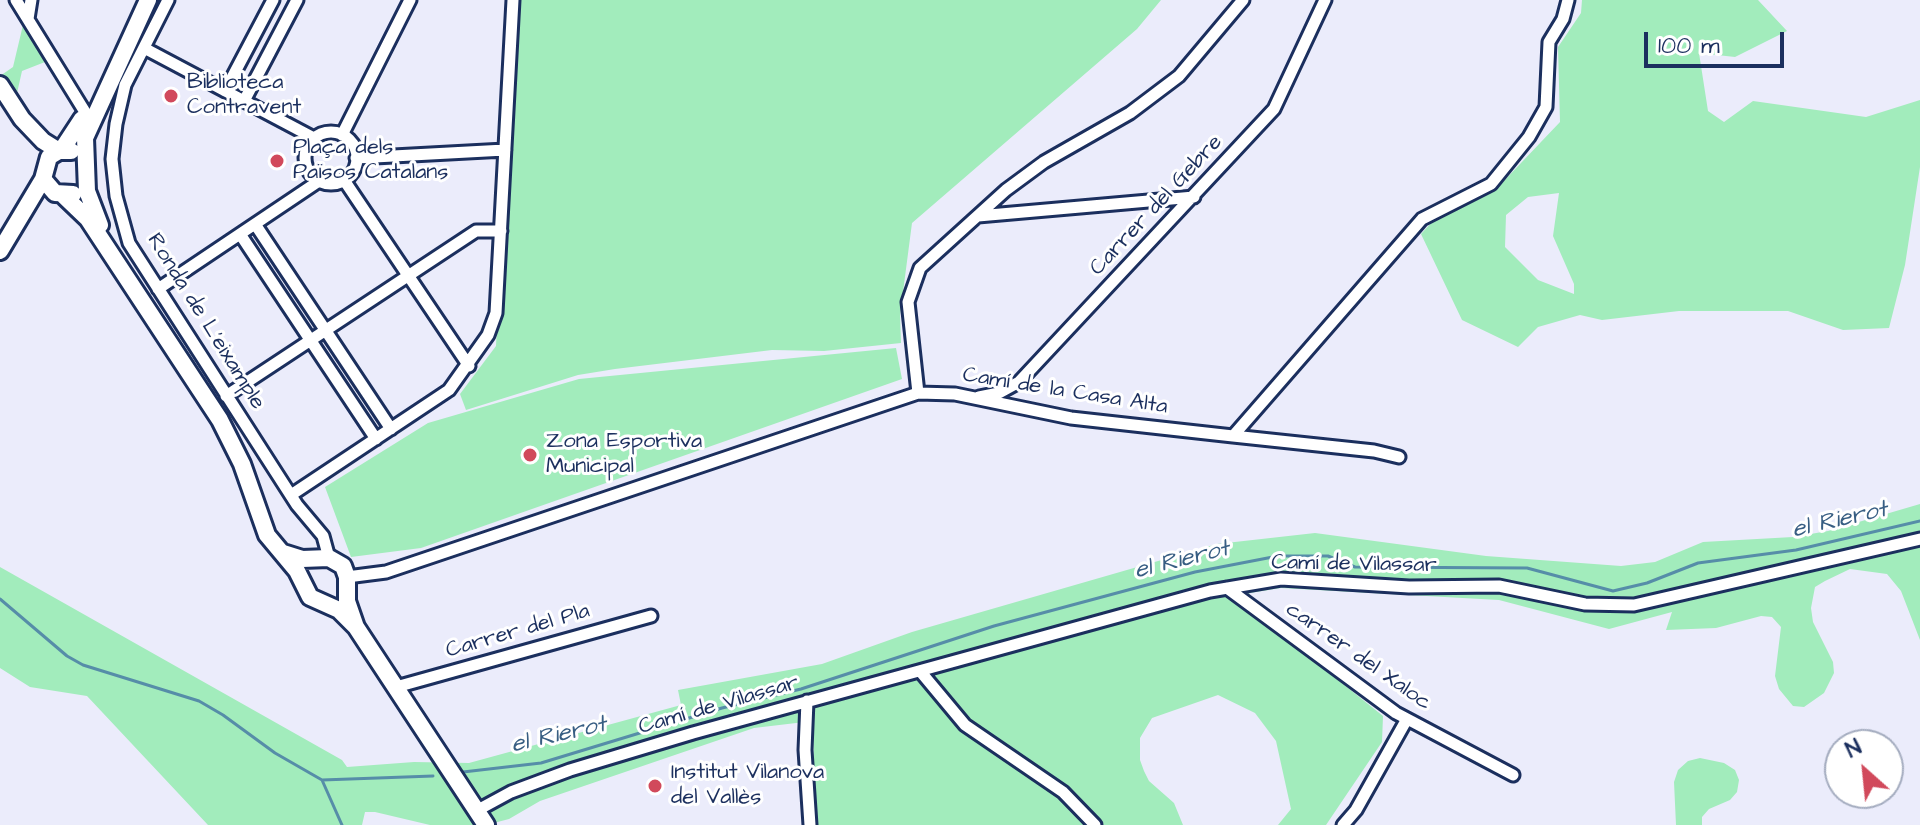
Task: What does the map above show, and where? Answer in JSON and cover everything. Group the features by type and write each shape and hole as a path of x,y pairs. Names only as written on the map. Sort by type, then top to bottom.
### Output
{"main road":[{"path":"60,151 85,112 145,0"},
{"path":"115,258 89,199 85,161 87,130 145,0"},
{"path":"0,85 22,119 43,141 60,151"},
{"path":"22,119 47,187 81,211 220,420 242,464 262,525 310,597 326,603 356,627 481,818"},
{"path":"3,247 49,157 60,151 73,151 85,161"},
{"path":"3,247 38,210 62,196 76,194 87,181"},
{"path":"283,553 340,563 356,627"},
{"path":"302,581 307,567 322,558"},
{"path":"326,603 339,597 346,583"}],"street":[{"path":"16,0 85,112"},
{"path":"28,19 31,0"},
{"name":"Ronda de L'eixample","path":"168,0 125,85 112,159 116,196 129,243 291,495 323,536 322,558"},
{"path":"225,91 273,0"},
{"path":"244,101 297,0"},
{"path":"342,135 410,0"},
{"path":"291,495 449,390 469,366 496,313 513,0"},
{"path":"918,393 908,302 920,268 977,216 1044,162 1130,113 1179,76 1243,0"},
{"name":"Carrer del Gebre","path":"974,398 999,393 1019,382 1274,109 1325,0"},
{"path":"1233,436 1422,219 1491,184 1529,137 1546,107 1549,42 1563,19 1568,0"},
{"path":"144,48 314,138"},
{"path":"325,133 342,135 355,149 352,173 332,184 319,181 305,165 305,154 314,138 325,133"},
{"path":"356,158 505,150"},
{"path":"344,180 469,366"},
{"path":"158,289 319,181"},
{"path":"977,216 1194,197"},
{"path":"255,224 391,429"},
{"path":"226,396 476,231 501,231"},
{"path":"240,234 376,439"},
{"name":"Camí de la Casa Alta","path":"346,583 918,393 974,398 1071,418 1374,451 1399,457"},
{"name":"Camí de Vilassar","path":"481,818 511,792 570,770 1046,634 1227,588 1281,579 1409,587 1499,586 1585,604 1634,605 1920,539"},
{"name":"carrer del Xaloc","path":"1227,588 1407,719 1513,775"},
{"name":"Carrer del Pla","path":"396,687 651,616"},
{"path":"920,671 965,725 1063,792 1095,825"},
{"path":"807,701 805,750 810,825"},
{"path":"1343,825 1356,810 1407,719"}],"green space":[{"path":"512,0 1161,0 1137,29 912,223 900,315 901,343 824,351 772,350 615,369 578,375 466,410 460,394 496,346"},
{"path":"1582,0 1758,0 1787,31 1735,57 1699,53 1708,111 1724,122 1753,101 1866,117 1920,100 1920,167 1905,265 1889,328 1843,330 1788,311 1679,311 1602,320 1580,315 1538,327 1518,347 1462,320 1421,234 1442,211 1501,184 1560,122 1558,47 1581,13","holes":["1559,193 1553,236 1574,284 1574,294 1538,280 1505,247 1506,215 1528,197"]},
{"path":"23,25 45,62 22,71 15,102 0,76 13,67"},
{"name":"Zona Esportiva Municipal","path":"896,348 902,379 421,548 351,557 325,487 428,423 579,379"},
{"path":"1920,504 1920,640 1901,591 1887,574 1850,569 1825,581 1815,587 1811,608 1813,622 1833,662 1834,673 1824,693 1804,707 1793,706 1779,689 1775,676 1781,627 1772,617 1761,616 1716,628 1666,630 1672,612 1609,629 1499,600 1281,588 1250,593 1241,602 1383,716 1382,742 1326,825 1278,825 1291,809 1276,741 1255,713 1218,695 1152,718 1140,738 1140,760 1144,771 1149,781 1174,803 1183,825 815,825 813,721 754,728 540,801 509,819 486,825 430,825 365,812 362,825 208,825 87,696 30,687 0,668 0,567 342,760 347,767 414,762 469,763 681,705 678,690 822,664 912,632 1217,544 1315,533 1486,556 1621,566 1655,562 1703,542 1793,537 1828,531"},
{"path":"1700,758 1724,763 1735,770 1739,780 1737,792 1730,800 1709,809 1702,817 1702,825 1676,825 1674,782 1678,770 1688,761"}],"waterway":[{"name":"el Rierot","path":"463,772 541,763 722,708 801,689 994,626 1195,572 1278,556 1328,556 1355,567 1527,568 1613,591 1647,583 1698,563 1796,550 1920,521"},
{"path":"0,599 67,656 83,665 199,701 275,753 322,780 342,825"},
{"name":"el Rierot","path":"322,780 433,776"}],"place":[{"name":"Biblioteca Contravent","path":"171,96"},
{"name":"Plaça dels Països Catalans","path":"277,161"},
{"name":"Zona Esportiva Municipal","path":"530,455"},
{"name":"Institut Vilanova del Vallès","path":"655,786"}]}
